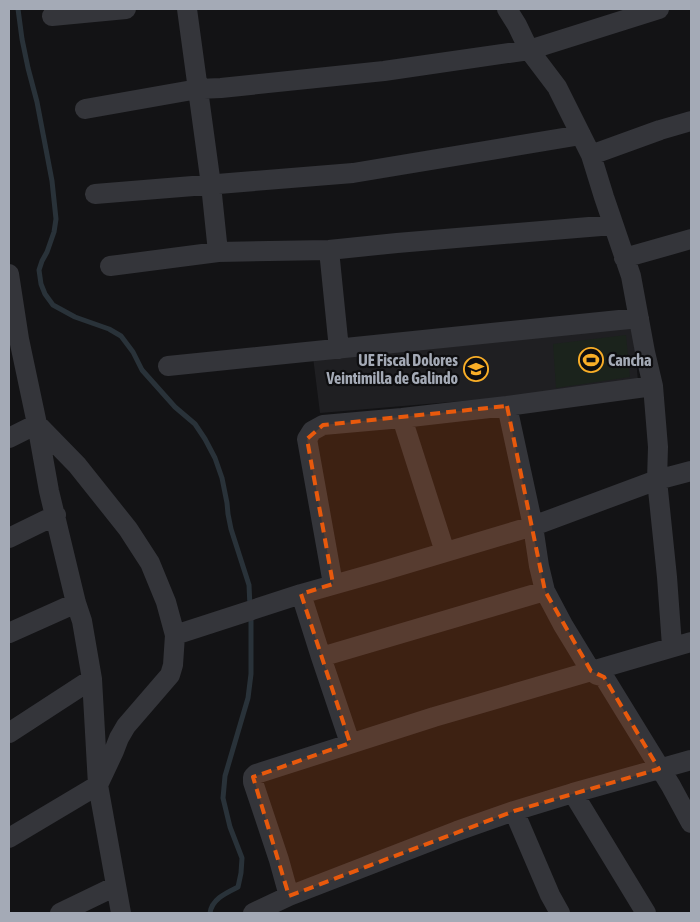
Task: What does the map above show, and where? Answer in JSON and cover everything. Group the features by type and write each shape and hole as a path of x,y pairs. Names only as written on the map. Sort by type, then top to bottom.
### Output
{"street":[{"path":"52,16 126,9"},
{"path":"187,9 211,185 218,252"},
{"path":"507,9 529,50 557,87 591,155 631,276 653,386 658,447 657,480 672,646"},
{"path":"85,109 198,89 384,71 529,50 659,9"},
{"path":"591,155 691,121"},
{"path":"95,194 353,173 581,134"},
{"path":"110,266 218,252 328,250 613,225"},
{"path":"624,258 691,239"},
{"path":"328,250 339,348"},
{"path":"9,274 14,341 37,424 49,491 82,621 92,679 98,785 121,913"},
{"path":"168,366 638,318"},
{"path":"333,584 307,439 312,431 323,425 507,406 653,386"},
{"path":"507,406 545,591 591,671 597,675 604,676 671,786 691,823"},
{"path":"402,418 445,552"},
{"path":"9,438 37,424"},
{"path":"9,838 98,785 126,726 170,675 173,665 175,635 166,602 150,563 128,529 77,465 37,424"},
{"path":"175,635 333,584 533,526 657,480 691,470"},
{"path":"9,538 56,515"},
{"path":"321,657 545,591"},
{"path":"301,594 350,743"},
{"path":"9,633 76,603"},
{"path":"289,896 253,782 256,774 434,717 691,642"},
{"path":"9,733 92,679"},
{"path":"253,913 289,896 514,811 691,760"},
{"path":"573,793 646,913"},
{"path":"514,811 550,895 560,913"},
{"path":"60,913 116,886"}],"highlighted area":[{"path":"507,406 545,591 591,671 604,677 659,769 514,811 289,896 253,777 350,743 301,594 333,584 307,439 323,425"}],"shaded area":[{"name":"UE Fiscal Dolores Veintimilla de Galindo","path":"633,327 638,381 521,396 320,413 313,357"},
{"name":"Cancha","path":"626,335 630,377 556,388 553,344"}],"waterway":[{"path":"18,9 22,39 37,102 52,181 56,219 54,232 39,270 41,284 53,305 75,317 109,329 121,336 133,352 142,370 175,407 195,424 205,439 215,458 222,478 231,529 249,585 250,607"},
{"path":"210,913 217,900 238,887 241,873 242,858 230,827 223,798 225,776 248,698 251,674 251,616"}],"place":[{"name":"Cancha","path":"591,360"},
{"name":"UE Fiscal Dolores Veintimilla de Galindo","path":"476,369"}]}
